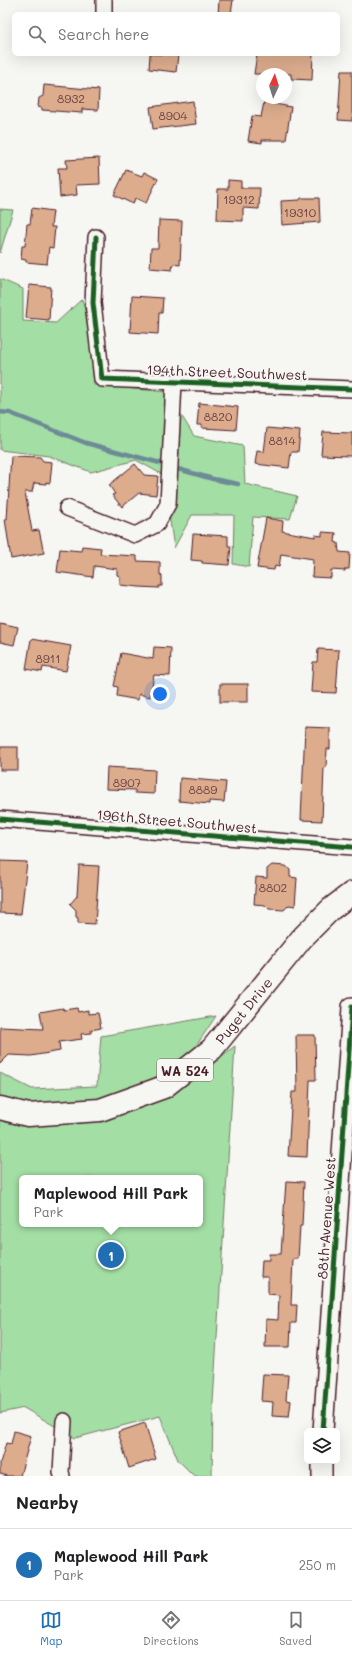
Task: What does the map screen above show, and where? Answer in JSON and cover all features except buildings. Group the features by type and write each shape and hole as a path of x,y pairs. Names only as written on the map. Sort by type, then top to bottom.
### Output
{"main road":[{"name":"Puget Drive","path":"0,1108 28,1115 100,1110 164,1087 212,1049 302,938 331,909 352,893"}],"street":[{"path":"104,0 104,12"},
{"name":"194th Street Southwest","path":"96,237 93,303 102,379 352,389"},
{"path":"67,508 135,535 157,524 168,504 174,382"},
{"name":"196th Street Southwest","path":"0,819 352,847"},
{"name":"88th Avenue West","path":"323,1428 352,1007"},
{"path":"62,1476 64,1421"},
{"path":"322,1464 322,1476"}],"green space":[{"path":"0,209 13,210 0,253"},
{"path":"0,279 23,289 23,321 56,323 82,299 90,329 94,385 167,392 194,436 243,446 245,484 297,496 290,519 253,517 249,567 233,564 234,515 192,515 174,548 163,475 136,460 91,472 49,456 0,450"},
{"path":"216,1016 194,1049 154,1078 111,1097 75,1104 28,1105 0,1099 0,1073 32,1089 97,1086 101,1036"},
{"path":"235,1046 213,1402 212,1476 194,1476 178,1460 160,1416 75,1438 24,1408 0,1413 0,1117 168,1096"}],"waterway":[{"path":"0,412 10,413 86,443 160,463"},
{"path":"178,469 213,479 238,484"}],"cycle path":[{"path":"96,237 93,303 102,379 352,389"},
{"path":"0,819 352,847"},
{"path":"323,1428 352,1007"}],"place":[{"name":"Maplewood Hill Park","path":"111,1255"}]}
